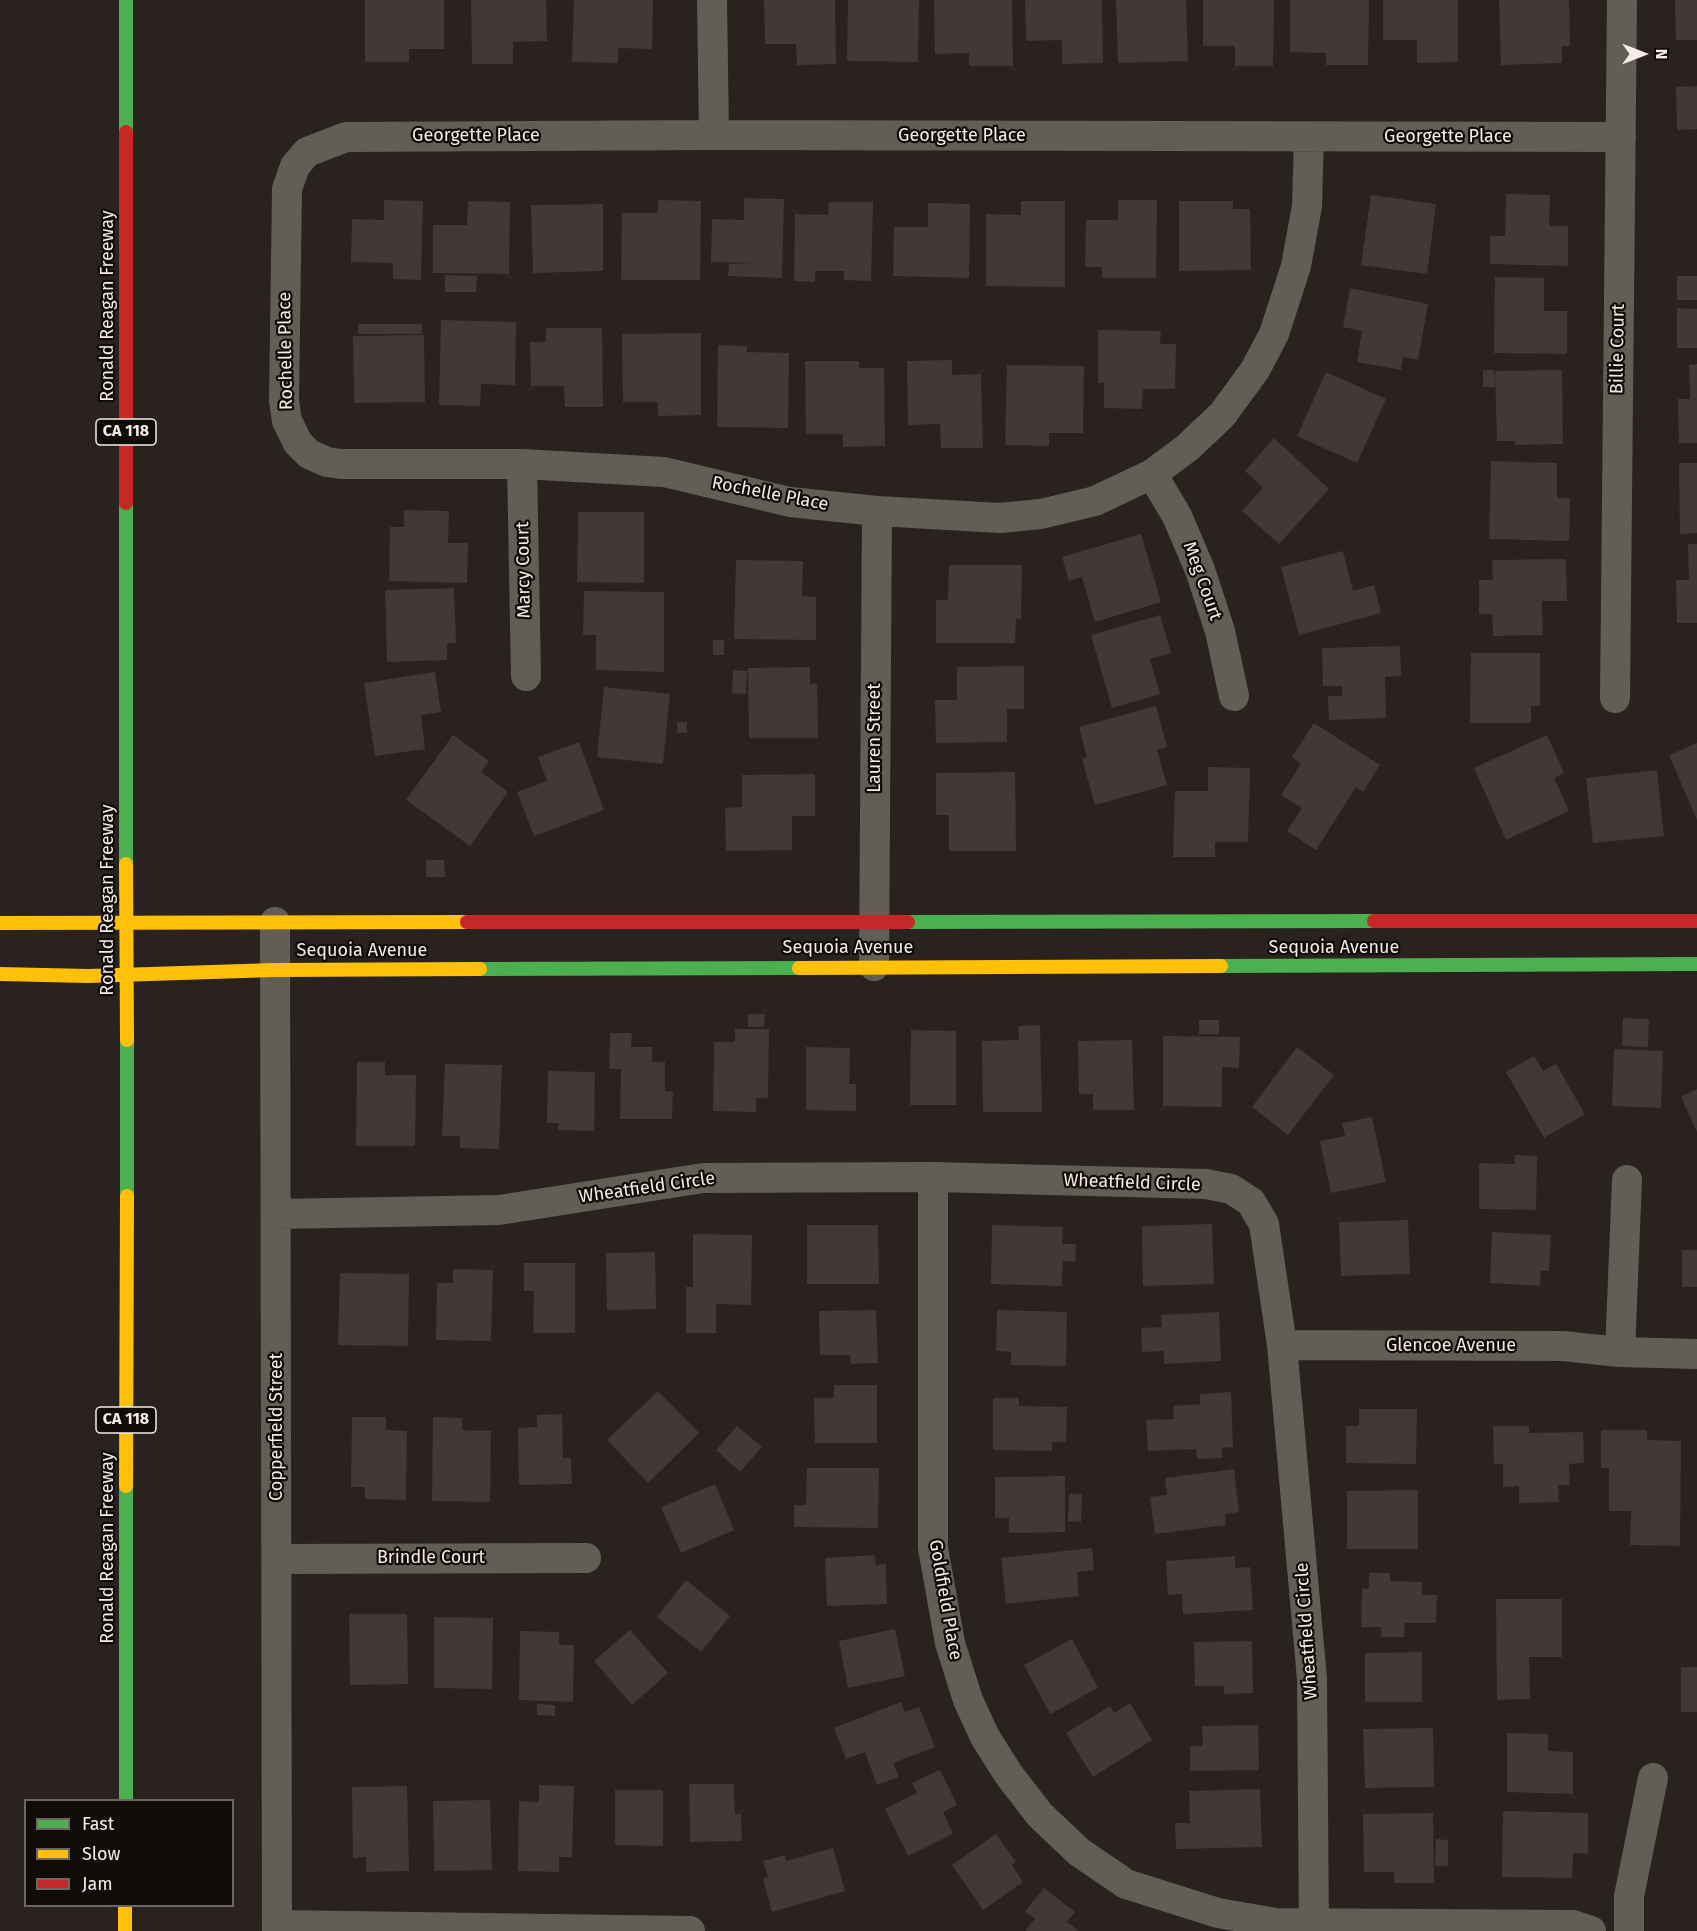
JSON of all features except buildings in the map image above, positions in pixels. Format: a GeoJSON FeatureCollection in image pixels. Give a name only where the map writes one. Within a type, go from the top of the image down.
{"type":"FeatureCollection","features":[{"type":"Feature","properties":{"kind":"main road","name":"Ronald Reagan Freeway"},"geometry":{"type":"LineString","coordinates":[[126,0],[126,1799]]}},
{"type":"Feature","properties":{"kind":"main road","name":"Sequoia Avenue"},"geometry":{"type":"LineString","coordinates":[[0,923],[1697,921]]}},
{"type":"Feature","properties":{"kind":"main road","name":"Sequoia Avenue"},"geometry":{"type":"LineString","coordinates":[[0,974],[88,976],[274,970],[874,966],[1697,964]]}},
{"type":"Feature","properties":{"kind":"main road"},"geometry":{"type":"LineString","coordinates":[[125,1907],[125,1931]]}},
{"type":"Feature","properties":{"kind":"street"},"geometry":{"type":"LineString","coordinates":[[712,0],[714,135]]}},
{"type":"Feature","properties":{"kind":"street","name":"Billie Court"},"geometry":{"type":"LineString","coordinates":[[1615,698],[1622,0]]}},
{"type":"Feature","properties":{"kind":"street","name":"Georgette Place"},"geometry":{"type":"LineString","coordinates":[[307,152],[346,137],[714,135],[1620,137]]}},
{"type":"Feature","properties":{"kind":"street","name":"Rochelle Place"},"geometry":{"type":"LineString","coordinates":[[307,152],[295,166],[287,189],[284,401],[288,421],[298,443],[309,454],[327,462],[341,464],[522,464],[664,472],[790,502],[877,511],[1000,518],[1041,514],[1095,501],[1152,474],[1187,448],[1222,415],[1255,370],[1274,334],[1298,256],[1307,206],[1309,137]]}},
{"type":"Feature","properties":{"kind":"street","name":"Marcy Court"},"geometry":{"type":"LineString","coordinates":[[522,464],[526,676]]}},
{"type":"Feature","properties":{"kind":"street","name":"Meg Court"},"geometry":{"type":"LineString","coordinates":[[1152,474],[1177,516],[1200,570],[1220,631],[1234,696]]}},
{"type":"Feature","properties":{"kind":"street","name":"Lauren Street"},"geometry":{"type":"LineString","coordinates":[[874,966],[877,511]]}},
{"type":"Feature","properties":{"kind":"street","name":"Copperfield Street"},"geometry":{"type":"LineString","coordinates":[[274,922],[277,1214],[277,1928]]}},
{"type":"Feature","properties":{"kind":"street","name":"Wheatfield Circle"},"geometry":{"type":"LineString","coordinates":[[277,1214],[499,1210],[703,1178],[933,1177],[1206,1184],[1231,1189],[1251,1202],[1264,1224],[1282,1345],[1312,1679],[1314,1927]]}},
{"type":"Feature","properties":{"kind":"street","name":"Goldfield Place"},"geometry":{"type":"LineString","coordinates":[[933,1177],[933,1548],[950,1643],[968,1700],[985,1737],[1008,1776],[1040,1815],[1079,1852],[1126,1884],[1218,1912],[1276,1923],[1314,1927],[1573,1925],[1591,1931]]}},
{"type":"Feature","properties":{"kind":"street"},"geometry":{"type":"LineString","coordinates":[[1620,1352],[1627,1180]]}},
{"type":"Feature","properties":{"kind":"street","name":"Glencoe Avenue"},"geometry":{"type":"LineString","coordinates":[[1282,1345],[1563,1346],[1620,1352],[1697,1354]]}},
{"type":"Feature","properties":{"kind":"street","name":"Brindle Court"},"geometry":{"type":"LineString","coordinates":[[277,1559],[586,1557]]}},
{"type":"Feature","properties":{"kind":"street"},"geometry":{"type":"LineString","coordinates":[[1629,1931],[1629,1896],[1653,1778]]}},
{"type":"Feature","properties":{"kind":"street"},"geometry":{"type":"LineString","coordinates":[[277,1928],[690,1931]]}},
{"type":"Feature","properties":{"kind":"traffic: fast"},"geometry":{"type":"LineString","coordinates":[[126,0],[126,132]]}},
{"type":"Feature","properties":{"kind":"traffic: fast"},"geometry":{"type":"LineString","coordinates":[[126,503],[126,864]]}},
{"type":"Feature","properties":{"kind":"traffic: fast"},"geometry":{"type":"LineString","coordinates":[[908,922],[1374,921]]}},
{"type":"Feature","properties":{"kind":"traffic: fast"},"geometry":{"type":"LineString","coordinates":[[1221,966],[1697,964]]}},
{"type":"Feature","properties":{"kind":"traffic: fast"},"geometry":{"type":"LineString","coordinates":[[480,969],[799,968]]}},
{"type":"Feature","properties":{"kind":"traffic: fast"},"geometry":{"type":"LineString","coordinates":[[127,1040],[127,1196]]}},
{"type":"Feature","properties":{"kind":"traffic: fast"},"geometry":{"type":"LineString","coordinates":[[126,1486],[126,1799]]}},
{"type":"Feature","properties":{"kind":"traffic: slow"},"geometry":{"type":"LineString","coordinates":[[126,864],[127,1040]]}},
{"type":"Feature","properties":{"kind":"traffic: slow"},"geometry":{"type":"LineString","coordinates":[[0,923],[467,922]]}},
{"type":"Feature","properties":{"kind":"traffic: slow"},"geometry":{"type":"LineString","coordinates":[[799,968],[1221,966]]}},
{"type":"Feature","properties":{"kind":"traffic: slow"},"geometry":{"type":"LineString","coordinates":[[0,974],[88,976],[274,970],[480,969]]}},
{"type":"Feature","properties":{"kind":"traffic: slow"},"geometry":{"type":"LineString","coordinates":[[126,1486],[127,1196]]}},
{"type":"Feature","properties":{"kind":"traffic: slow"},"geometry":{"type":"LineString","coordinates":[[125,1907],[125,1931]]}},
{"type":"Feature","properties":{"kind":"traffic: jam"},"geometry":{"type":"LineString","coordinates":[[126,132],[126,503]]}},
{"type":"Feature","properties":{"kind":"traffic: jam"},"geometry":{"type":"LineString","coordinates":[[1374,921],[1697,921]]}},
{"type":"Feature","properties":{"kind":"traffic: jam"},"geometry":{"type":"LineString","coordinates":[[467,922],[908,922]]}}]}
